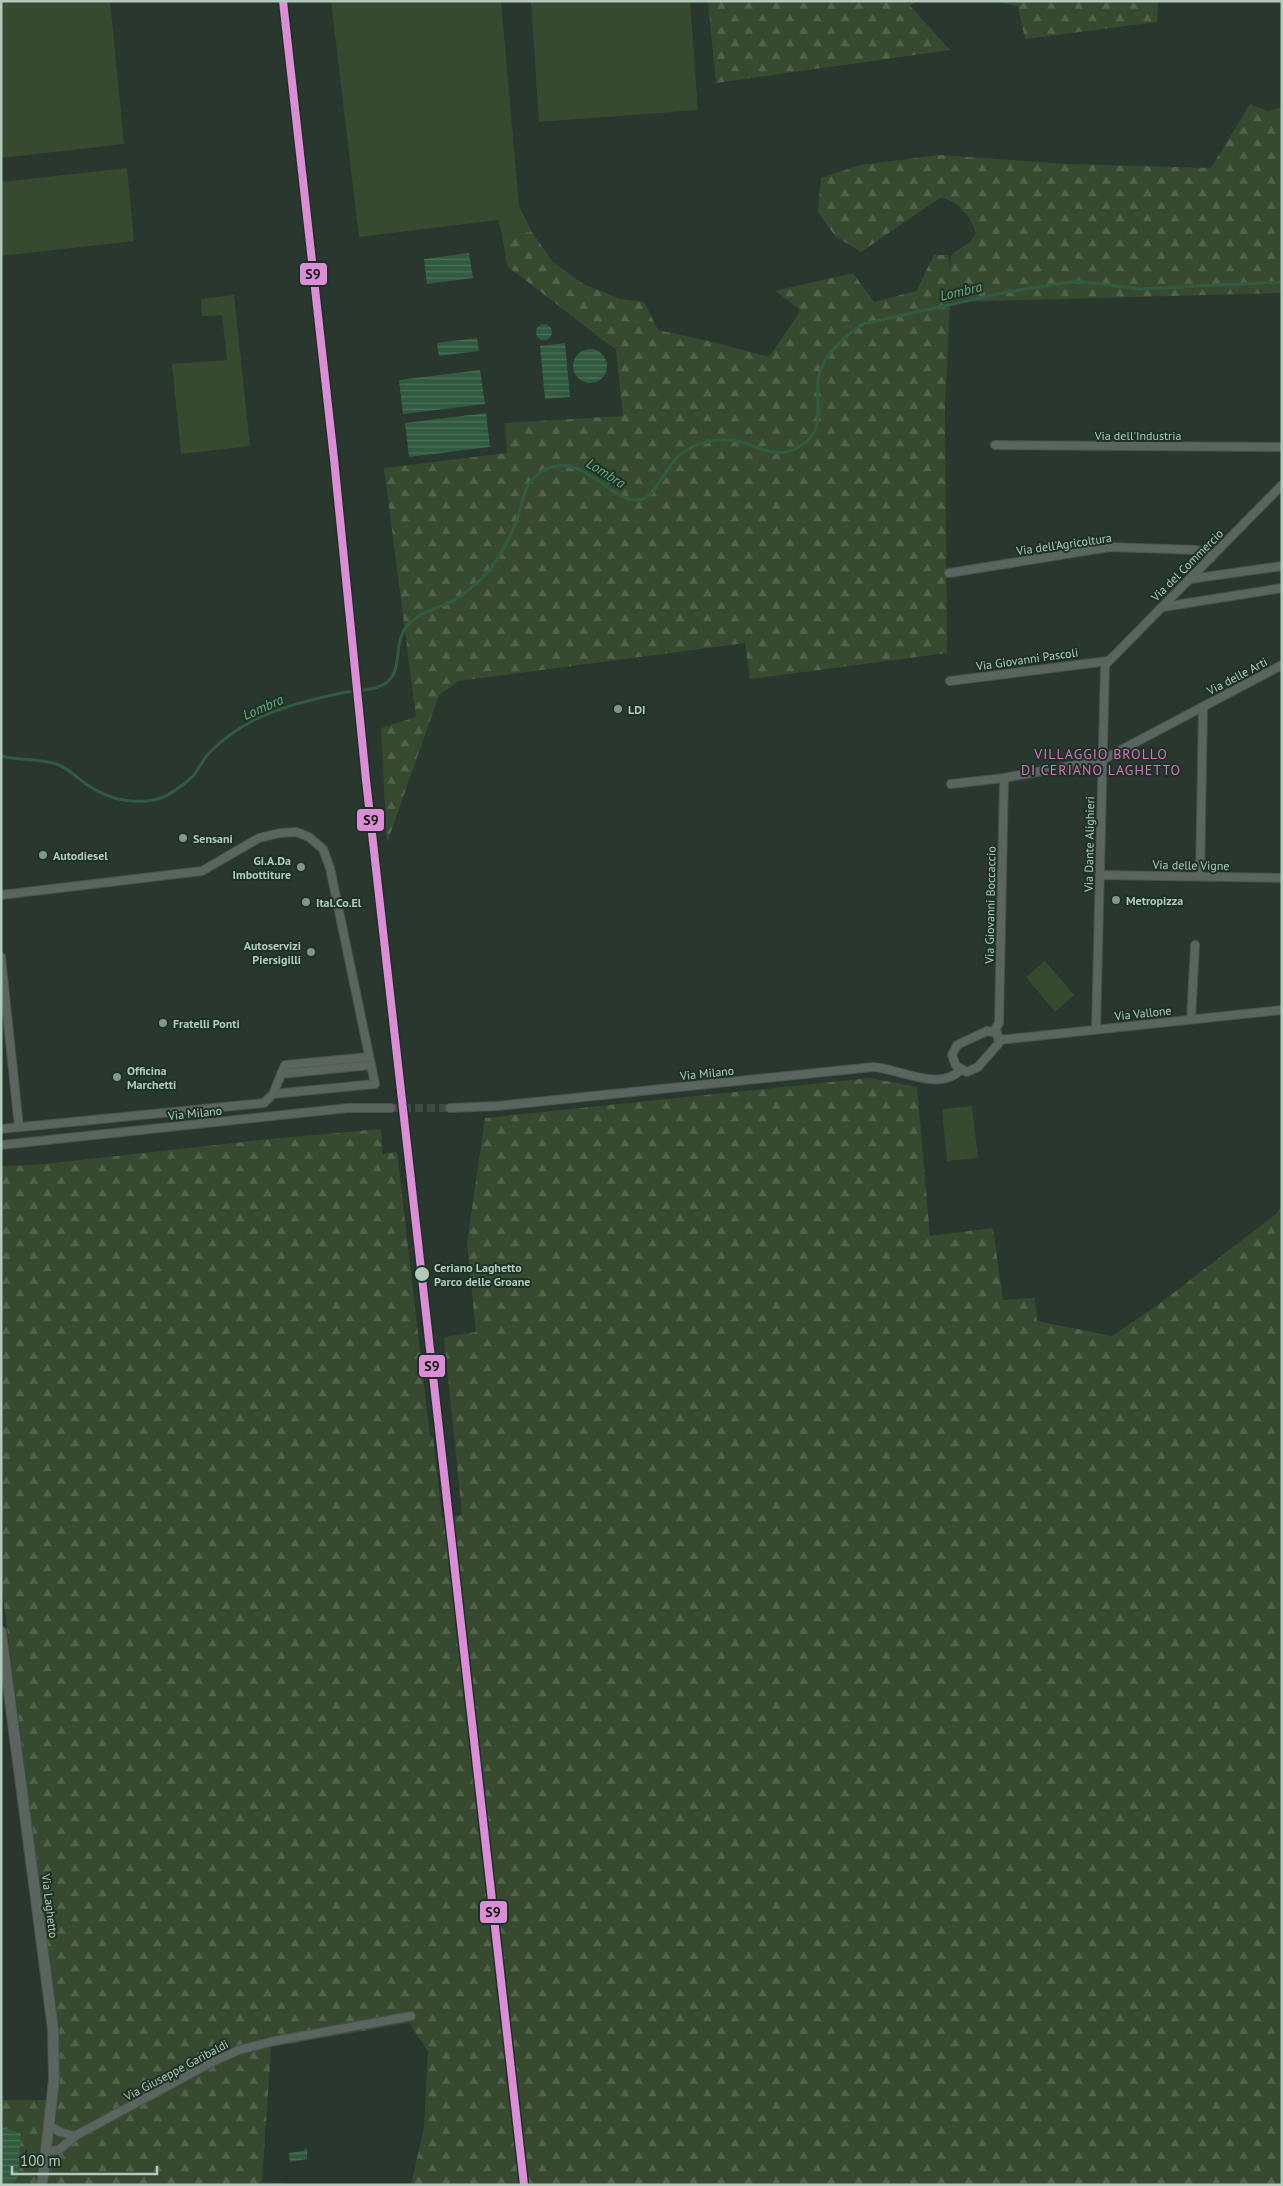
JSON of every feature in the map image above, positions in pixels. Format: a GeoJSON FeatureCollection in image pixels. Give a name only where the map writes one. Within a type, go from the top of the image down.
{"type":"FeatureCollection","features":[{"type":"Feature","properties":{"kind":"street","name":"Via dell'Industria"},"geometry":{"type":"LineString","coordinates":[[995,445],[1282,447]]}},
{"type":"Feature","properties":{"kind":"street","name":"Via del Commercio"},"geometry":{"type":"LineString","coordinates":[[1108,661],[1282,485]]}},
{"type":"Feature","properties":{"kind":"street","name":"Via dell'Agricoltura"},"geometry":{"type":"LineString","coordinates":[[949,573],[1110,547],[1197,550],[1211,558]]}},
{"type":"Feature","properties":{"kind":"street"},"geometry":{"type":"LineString","coordinates":[[1189,579],[1282,566]]}},
{"type":"Feature","properties":{"kind":"street"},"geometry":{"type":"LineString","coordinates":[[1162,607],[1282,588]]}},
{"type":"Feature","properties":{"kind":"street","name":"Via Giovanni Pascoli"},"geometry":{"type":"LineString","coordinates":[[950,681],[1108,661]]}},
{"type":"Feature","properties":{"kind":"street","name":"Via Dante Alighieri"},"geometry":{"type":"LineString","coordinates":[[1096,1030],[1104,671],[1108,661]]}},
{"type":"Feature","properties":{"kind":"street","name":"Via delle Arti"},"geometry":{"type":"LineString","coordinates":[[951,784],[1004,778],[1102,760],[1282,665]]}},
{"type":"Feature","properties":{"kind":"street"},"geometry":{"type":"LineString","coordinates":[[1200,876],[1203,707]]}},
{"type":"Feature","properties":{"kind":"street","name":"Via Giovanni Boccaccio"},"geometry":{"type":"LineString","coordinates":[[994,1031],[999,1023],[1004,778]]}},
{"type":"Feature","properties":{"kind":"street"},"geometry":{"type":"LineString","coordinates":[[1,895],[202,872],[259,838],[280,833],[296,832],[309,837],[323,850],[330,868],[376,1084],[273,1094]]}},
{"type":"Feature","properties":{"kind":"street","name":"Via delle Vigne"},"geometry":{"type":"LineString","coordinates":[[1100,875],[1282,878]]}},
{"type":"Feature","properties":{"kind":"street"},"geometry":{"type":"LineString","coordinates":[[1191,1019],[1195,945]]}},
{"type":"Feature","properties":{"kind":"street"},"geometry":{"type":"LineString","coordinates":[[1,957],[19,1128]]}},
{"type":"Feature","properties":{"kind":"street","name":"Via Vallone"},"geometry":{"type":"LineString","coordinates":[[1096,1030],[1282,1010]]}},
{"type":"Feature","properties":{"kind":"street"},"geometry":{"type":"LineString","coordinates":[[961,1070],[953,1061],[952,1055],[957,1045],[987,1031],[994,1031],[999,1040],[1096,1030]]}},
{"type":"Feature","properties":{"kind":"street","name":"Via Milano"},"geometry":{"type":"LineString","coordinates":[[450,1108],[497,1106],[873,1067],[889,1068],[936,1081],[946,1080],[961,1070],[967,1072],[978,1067],[999,1040]]}},
{"type":"Feature","properties":{"kind":"street"},"geometry":{"type":"LineString","coordinates":[[1,1129],[264,1103],[273,1094],[286,1065],[369,1057]]}},
{"type":"Feature","properties":{"kind":"street"},"geometry":{"type":"LineString","coordinates":[[281,1074],[371,1066]]}},
{"type":"Feature","properties":{"kind":"street","name":"Via Milano"},"geometry":{"type":"LineString","coordinates":[[1,1145],[348,1108],[392,1108]]}},
{"type":"Feature","properties":{"kind":"street","name":"Via Laghetto"},"geometry":{"type":"LineString","coordinates":[[1,1632],[55,2054],[50,2126],[42,2185]]}},
{"type":"Feature","properties":{"kind":"street","name":"Via Giuseppe Garibaldi"},"geometry":{"type":"LineString","coordinates":[[46,2151],[59,2150],[75,2136],[214,2061],[239,2050],[274,2041],[411,2016]]}},
{"type":"Feature","properties":{"kind":"street"},"geometry":{"type":"LineString","coordinates":[[50,2126],[60,2132],[75,2136]]}},
{"type":"Feature","properties":{"kind":"green space"},"geometry":{"type":"Polygon","coordinates":[[[1,1],[110,1],[124,144],[1,158],[1,1]]]}},
{"type":"Feature","properties":{"kind":"green space"},"geometry":{"type":"Polygon","coordinates":[[[331,1],[501,1],[519,206],[532,232],[502,234],[498,220],[359,237],[331,1]]]}},
{"type":"Feature","properties":{"kind":"green space"},"geometry":{"type":"Polygon","coordinates":[[[531,1],[690,1],[698,110],[539,122],[531,1]]]}},
{"type":"Feature","properties":{"kind":"green space"},"geometry":{"type":"Polygon","coordinates":[[[708,1],[915,1],[910,6],[950,50],[716,83],[708,1]]]}},
{"type":"Feature","properties":{"kind":"green space"},"geometry":{"type":"Polygon","coordinates":[[[992,1],[1158,1],[1157,22],[1025,39],[1018,6],[992,1]]]}},
{"type":"Feature","properties":{"kind":"green space"},"geometry":{"type":"Polygon","coordinates":[[[1250,104],[1268,111],[1282,107],[1282,293],[950,302],[945,407],[947,653],[750,679],[745,643],[459,681],[439,695],[387,843],[381,728],[416,717],[384,468],[507,453],[505,423],[623,416],[616,350],[507,266],[502,234],[532,232],[553,262],[583,284],[620,299],[644,302],[658,330],[769,357],[801,310],[775,291],[853,273],[874,302],[916,291],[934,255],[949,255],[950,275],[951,255],[970,242],[976,234],[968,216],[958,205],[952,201],[940,198],[861,252],[835,236],[818,212],[821,178],[860,165],[940,155],[1068,164],[1211,168],[1250,104]]]}},
{"type":"Feature","properties":{"kind":"green space"},"geometry":{"type":"Polygon","coordinates":[[[127,168],[134,241],[1,256],[1,182],[127,168]]]}},
{"type":"Feature","properties":{"kind":"green space"},"geometry":{"type":"Polygon","coordinates":[[[234,295],[250,446],[181,454],[172,364],[227,360],[222,315],[202,316],[201,299],[234,295]]]}},
{"type":"Feature","properties":{"kind":"green space"},"geometry":{"type":"Polygon","coordinates":[[[1045,961],[1074,995],[1055,1012],[1026,977],[1045,961]]]}},
{"type":"Feature","properties":{"kind":"green space"},"geometry":{"type":"Polygon","coordinates":[[[870,1078],[917,1087],[930,1236],[993,1228],[1003,1300],[1035,1298],[1037,1321],[1112,1336],[1163,1301],[1276,1214],[1282,1205],[1282,2185],[411,2185],[424,2128],[428,2051],[409,2023],[271,2047],[262,2182],[300,2185],[48,2185],[58,2098],[59,2038],[1,1581],[1,1166],[35,1165],[270,1139],[381,1129],[383,1154],[397,1152],[430,1436],[433,1436],[442,1518],[462,1515],[444,1337],[476,1332],[467,1243],[485,1118],[870,1078]]]}},
{"type":"Feature","properties":{"kind":"green space"},"geometry":{"type":"Polygon","coordinates":[[[972,1106],[978,1158],[947,1161],[942,1109],[972,1106]]]}},
{"type":"Feature","properties":{"kind":"green space"},"geometry":{"type":"Polygon","coordinates":[[[1,2100],[49,2100],[38,2185],[12,2185],[18,2177],[21,2134],[1,2127],[1,2100]]]}},
{"type":"Feature","properties":{"kind":"shaded area"},"geometry":{"type":"Polygon","coordinates":[[[469,253],[473,278],[427,284],[424,259],[469,253]]]}},
{"type":"Feature","properties":{"kind":"shaded area"},"geometry":{"type":"Polygon","coordinates":[[[541,324],[547,324],[552,329],[550,338],[541,340],[536,335],[536,329],[541,324]]]}},
{"type":"Feature","properties":{"kind":"shaded area"},"geometry":{"type":"Polygon","coordinates":[[[477,338],[479,351],[439,356],[437,343],[477,338]]]}},
{"type":"Feature","properties":{"kind":"shaded area"},"geometry":{"type":"Polygon","coordinates":[[[565,343],[570,397],[545,399],[540,346],[565,343]]]}},
{"type":"Feature","properties":{"kind":"shaded area"},"geometry":{"type":"Polygon","coordinates":[[[590,349],[597,350],[602,354],[606,359],[606,373],[602,378],[597,382],[590,383],[583,382],[578,378],[574,373],[573,366],[574,359],[578,354],[583,350],[590,349]]]}},
{"type":"Feature","properties":{"kind":"shaded area"},"geometry":{"type":"Polygon","coordinates":[[[480,370],[485,404],[403,414],[399,380],[480,370]]]}},
{"type":"Feature","properties":{"kind":"shaded area"},"geometry":{"type":"Polygon","coordinates":[[[486,413],[490,447],[409,457],[405,423],[486,413]]]}},
{"type":"Feature","properties":{"kind":"shaded area"},"geometry":{"type":"Polygon","coordinates":[[[1,2127],[21,2133],[18,2177],[12,2185],[1,2185],[1,2127]]]}},
{"type":"Feature","properties":{"kind":"shaded area"},"geometry":{"type":"Polygon","coordinates":[[[306,2148],[308,2151],[307,2159],[290,2162],[289,2153],[303,2151],[306,2148]]]}},
{"type":"Feature","properties":{"kind":"waterway","name":"Lombra"},"geometry":{"type":"LineString","coordinates":[[1,756],[45,761],[59,765],[94,789],[119,799],[145,801],[164,797],[193,776],[208,755],[220,743],[254,720],[297,704],[342,693],[371,689],[386,683],[395,671],[400,641],[407,626],[417,617],[462,595],[489,570],[513,530],[524,494],[530,482],[541,472],[558,466],[574,467],[588,474],[615,493],[628,499],[641,500],[653,492],[677,458],[700,444],[718,440],[737,441],[773,453],[794,450],[802,445],[810,438],[818,422],[819,375],[825,360],[836,346],[863,324],[1007,292],[1069,282],[1086,282],[1139,289],[1282,282]]}},
{"type":"Feature","properties":{"kind":"tunnel"},"geometry":{"type":"LineString","coordinates":[[391,1108],[450,1108]]}},
{"type":"Feature","properties":{"kind":"transit line","name":"S9"},"geometry":{"type":"LineString","coordinates":[[283,1],[334,459],[366,780],[524,2185]]}},
{"type":"Feature","properties":{"kind":"place","name":"LDI"},"geometry":{"type":"Point","coordinates":[618,709]}},
{"type":"Feature","properties":{"kind":"place","name":"Sensani"},"geometry":{"type":"Point","coordinates":[183,838]}},
{"type":"Feature","properties":{"kind":"place","name":"Autodiesel"},"geometry":{"type":"Point","coordinates":[43,855]}},
{"type":"Feature","properties":{"kind":"place","name":"Gi.A.Da Imbottiture"},"geometry":{"type":"Point","coordinates":[301,867]}},
{"type":"Feature","properties":{"kind":"place","name":"Metropizza"},"geometry":{"type":"Point","coordinates":[1116,900]}},
{"type":"Feature","properties":{"kind":"place","name":"Ital.Co.El"},"geometry":{"type":"Point","coordinates":[306,902]}},
{"type":"Feature","properties":{"kind":"place","name":"Autoservizi Piersigilli"},"geometry":{"type":"Point","coordinates":[311,952]}},
{"type":"Feature","properties":{"kind":"place","name":"Fratelli Ponti"},"geometry":{"type":"Point","coordinates":[163,1023]}},
{"type":"Feature","properties":{"kind":"place","name":"Officina Marchetti"},"geometry":{"type":"Point","coordinates":[117,1077]}},
{"type":"Feature","properties":{"kind":"place","name":"Ceriano Laghetto Parco delle Groane"},"geometry":{"type":"Point","coordinates":[422,1274]}},
{"type":"Feature","properties":{"kind":"district","name":"VILLAGGIO BROLLO DI CERIANO LAGHETTO"},"geometry":{"type":"Point","coordinates":[1101,762]}}]}
